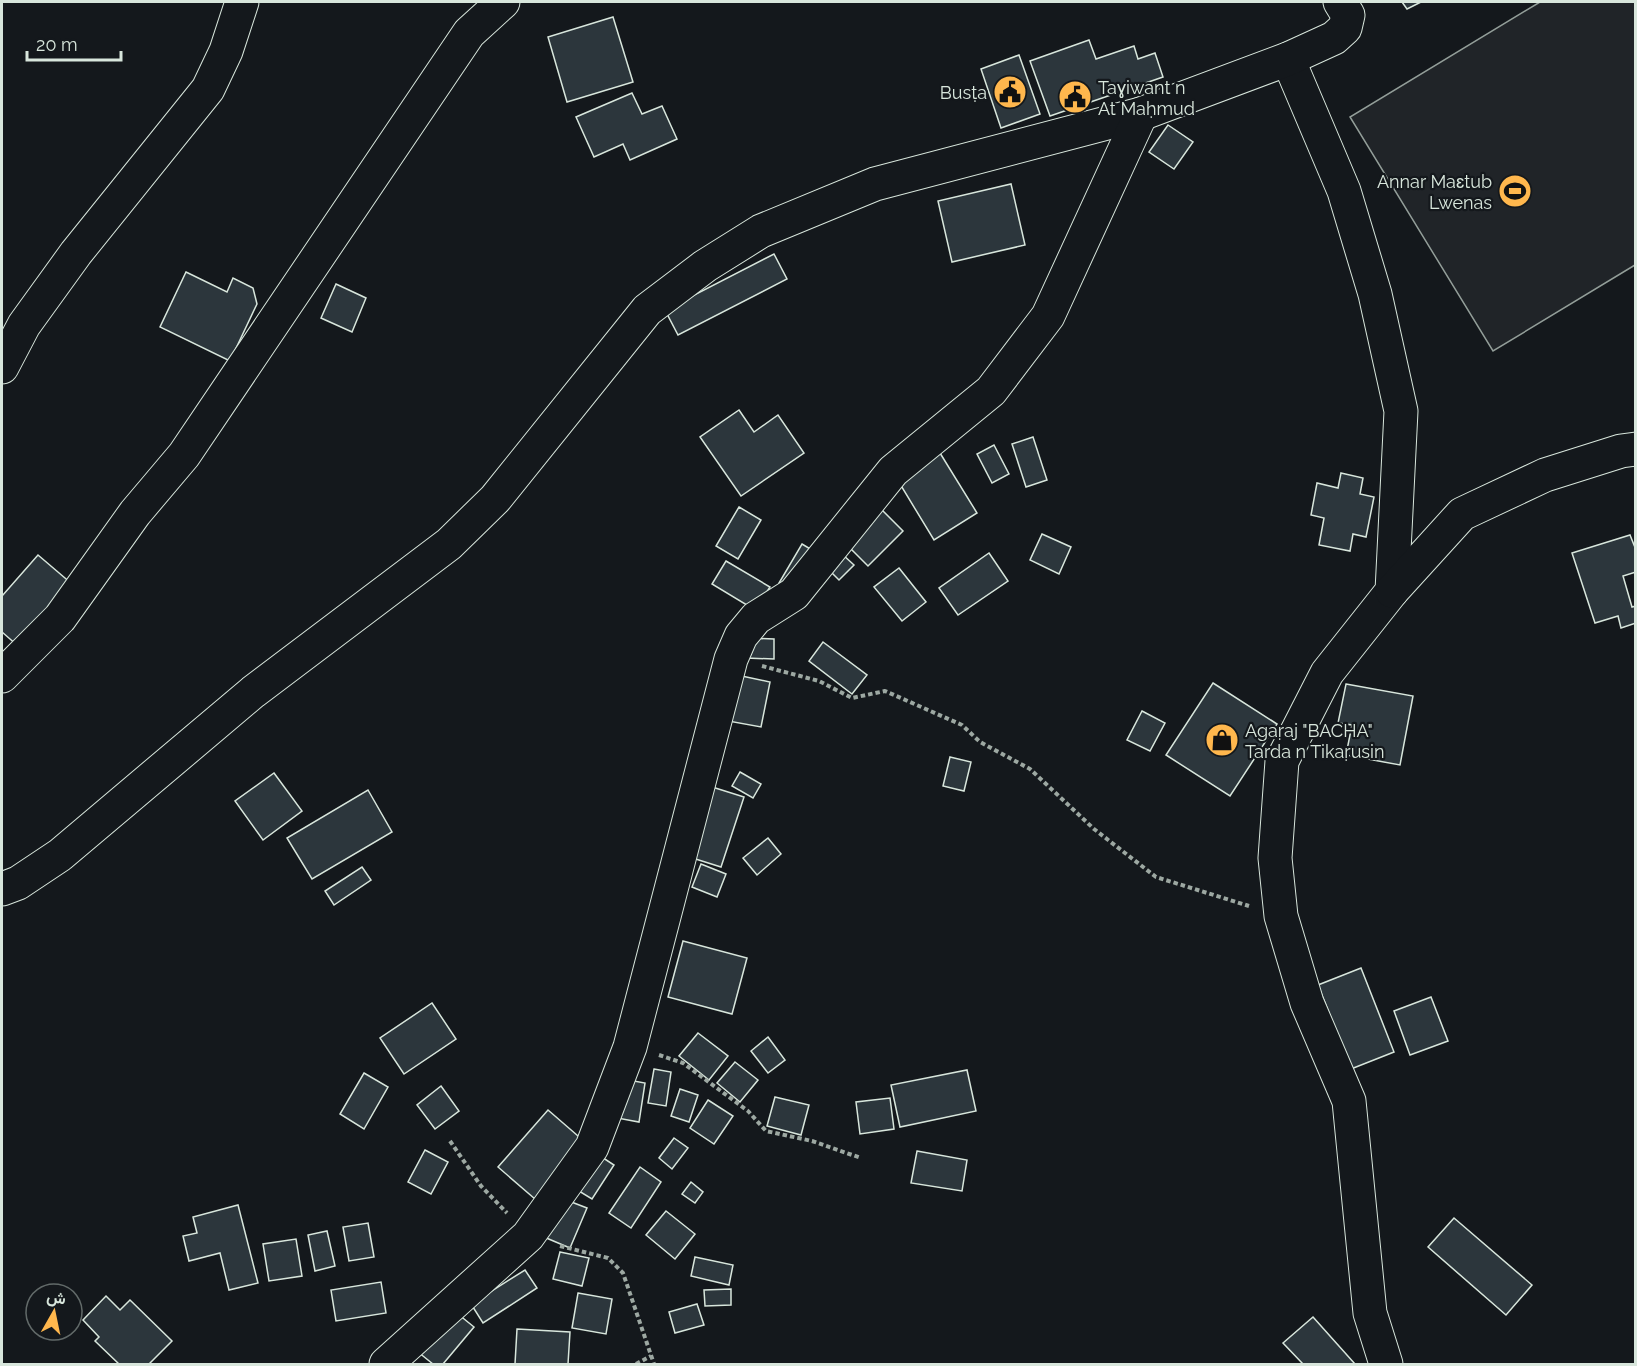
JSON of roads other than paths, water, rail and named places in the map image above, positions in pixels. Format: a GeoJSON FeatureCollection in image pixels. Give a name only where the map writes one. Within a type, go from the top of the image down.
{"type":"FeatureCollection","features":[{"type":"Feature","properties":{"kind":"street"},"geometry":{"type":"LineString","coordinates":[[2,367],[24,325],[76,253],[208,89],[226,51],[242,2]]}},
{"type":"Feature","properties":{"kind":"street"},"geometry":{"type":"LineString","coordinates":[[2,676],[60,618],[135,513],[184,454],[469,33],[503,2]]}},
{"type":"Feature","properties":{"kind":"street"},"geometry":{"type":"LineString","coordinates":[[2,889],[18,883],[60,855],[253,692],[449,544],[495,499],[647,310],[705,266],[761,231],[875,184],[1142,114],[1288,58],[1334,38],[1345,28],[1348,15],[1340,2]]}},
{"type":"Feature","properties":{"kind":"street"},"geometry":{"type":"LineString","coordinates":[[1288,58],[1344,191],[1375,294],[1401,411],[1392,591]]}},
{"type":"Feature","properties":{"kind":"street"},"geometry":{"type":"LineString","coordinates":[[386,1365],[528,1236],[592,1147],[630,1047],[730,659],[741,636],[756,618],[794,594],[893,471],[992,392],[1048,316],[1142,114]]}},
{"type":"Feature","properties":{"kind":"street"},"geometry":{"type":"LineString","coordinates":[[1386,1365],[1370,1312],[1349,1101],[1306,1003],[1281,916],[1275,858],[1282,761],[1328,673],[1392,591],[1462,514],[1545,475],[1621,451],[1635,450]]}},
{"type":"Feature","properties":{"kind":"place","name":"Busṭa"},"geometry":{"type":"Point","coordinates":[1010,92]}},
{"type":"Feature","properties":{"kind":"place","name":"Taɣiwant n At Maḥmud"},"geometry":{"type":"Point","coordinates":[1075,97]}},
{"type":"Feature","properties":{"kind":"place","name":"Annar Maɛtub Lwenas"},"geometry":{"type":"Point","coordinates":[1515,191]}},
{"type":"Feature","properties":{"kind":"place","name":"Agaṛaj \"BACHA\" Tarda n Tikaṛusin"},"geometry":{"type":"Point","coordinates":[1222,740]}}]}
